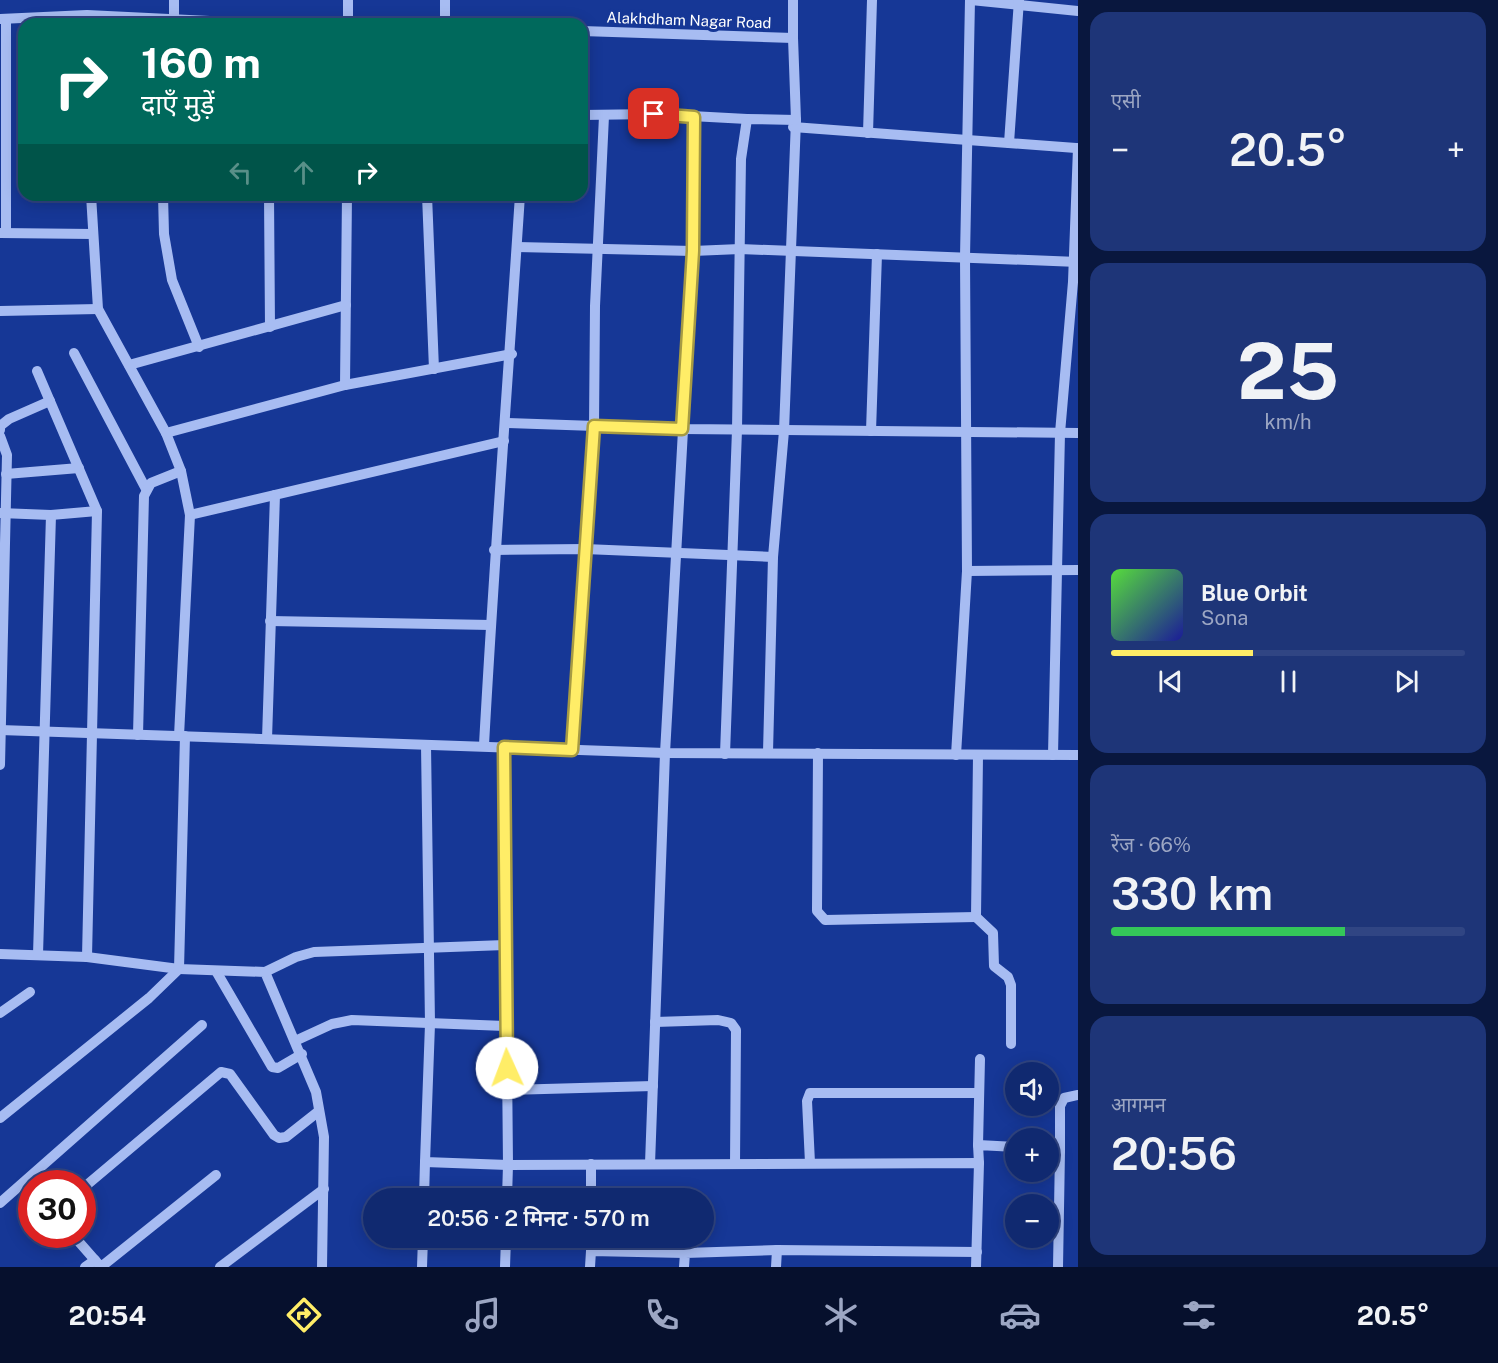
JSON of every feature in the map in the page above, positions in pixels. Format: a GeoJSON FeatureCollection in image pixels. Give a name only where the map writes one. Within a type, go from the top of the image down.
{"type":"FeatureCollection","features":[{"type":"Feature","properties":{"kind":"street"},"geometry":{"type":"LineString","coordinates":[[174,0],[174,18]]}},
{"type":"Feature","properties":{"kind":"street"},"geometry":{"type":"LineString","coordinates":[[348,0],[348,18]]}},
{"type":"Feature","properties":{"kind":"street"},"geometry":{"type":"LineString","coordinates":[[445,0],[446,18]]}},
{"type":"Feature","properties":{"kind":"street","name":"Alakhdham Nagar Road"},"geometry":{"type":"LineString","coordinates":[[588,31],[793,38],[793,0]]}},
{"type":"Feature","properties":{"kind":"street"},"geometry":{"type":"LineString","coordinates":[[868,133],[872,0]]}},
{"type":"Feature","properties":{"kind":"street"},"geometry":{"type":"LineString","coordinates":[[956,755],[967,571],[965,257],[971,0],[1019,3],[1078,11]]}},
{"type":"Feature","properties":{"kind":"street"},"geometry":{"type":"LineString","coordinates":[[1009,143],[1019,3]]}},
{"type":"Feature","properties":{"kind":"street"},"geometry":{"type":"LineString","coordinates":[[3,19],[3,233],[93,234]]}},
{"type":"Feature","properties":{"kind":"street"},"geometry":{"type":"LineString","coordinates":[[768,752],[773,557],[784,431],[791,250],[794,124],[793,38]]}},
{"type":"Feature","properties":{"kind":"street"},"geometry":{"type":"LineString","coordinates":[[588,115],[654,114],[747,119],[868,133],[1077,148],[1076,262],[1060,433],[1053,755]]}},
{"type":"Feature","properties":{"kind":"street"},"geometry":{"type":"LineString","coordinates":[[572,750],[594,426],[596,306],[604,116]]}},
{"type":"Feature","properties":{"kind":"street"},"geometry":{"type":"LineString","coordinates":[[650,1164],[665,753],[693,251],[694,117]]}},
{"type":"Feature","properties":{"kind":"street"},"geometry":{"type":"LineString","coordinates":[[725,754],[734,556],[741,159],[747,119]]}},
{"type":"Feature","properties":{"kind":"street"},"geometry":{"type":"LineString","coordinates":[[0,1118],[149,998],[179,969],[182,736],[190,515],[181,471],[166,433],[98,309],[91,201]]}},
{"type":"Feature","properties":{"kind":"street"},"geometry":{"type":"LineString","coordinates":[[164,201],[164,234],[172,280],[199,346]]}},
{"type":"Feature","properties":{"kind":"street"},"geometry":{"type":"LineString","coordinates":[[269,201],[270,327]]}},
{"type":"Feature","properties":{"kind":"street"},"geometry":{"type":"LineString","coordinates":[[345,385],[347,201]]}},
{"type":"Feature","properties":{"kind":"street"},"geometry":{"type":"LineString","coordinates":[[427,201],[434,369]]}},
{"type":"Feature","properties":{"kind":"street"},"geometry":{"type":"LineString","coordinates":[[484,746],[494,550],[512,354],[520,201]]}},
{"type":"Feature","properties":{"kind":"street"},"geometry":{"type":"LineString","coordinates":[[517,247],[599,247],[693,251],[791,250],[1076,262]]}},
{"type":"Feature","properties":{"kind":"street"},"geometry":{"type":"LineString","coordinates":[[872,431],[877,254]]}},
{"type":"Feature","properties":{"kind":"street"},"geometry":{"type":"LineString","coordinates":[[129,365],[346,305]]}},
{"type":"Feature","properties":{"kind":"street"},"geometry":{"type":"LineString","coordinates":[[0,311],[98,309]]}},
{"type":"Feature","properties":{"kind":"street"},"geometry":{"type":"LineString","coordinates":[[74,353],[146,489],[138,735]]}},
{"type":"Feature","properties":{"kind":"street"},"geometry":{"type":"LineString","coordinates":[[166,433],[345,385],[512,354]]}},
{"type":"Feature","properties":{"kind":"street"},"geometry":{"type":"LineString","coordinates":[[37,371],[97,511],[87,957]]}},
{"type":"Feature","properties":{"kind":"street"},"geometry":{"type":"LineString","coordinates":[[0,430],[0,426],[9,419],[50,401]]}},
{"type":"Feature","properties":{"kind":"street"},"geometry":{"type":"LineString","coordinates":[[506,423],[784,431],[1078,433]]}},
{"type":"Feature","properties":{"kind":"street"},"geometry":{"type":"LineString","coordinates":[[0,436],[7,455],[2,514],[0,765]]}},
{"type":"Feature","properties":{"kind":"street"},"geometry":{"type":"LineString","coordinates":[[190,515],[504,441]]}},
{"type":"Feature","properties":{"kind":"street"},"geometry":{"type":"LineString","coordinates":[[6,474],[79,468]]}},
{"type":"Feature","properties":{"kind":"street"},"geometry":{"type":"LineString","coordinates":[[146,489],[151,483],[181,471]]}},
{"type":"Feature","properties":{"kind":"street"},"geometry":{"type":"LineString","coordinates":[[267,739],[275,495]]}},
{"type":"Feature","properties":{"kind":"street"},"geometry":{"type":"LineString","coordinates":[[2,514],[51,515],[97,511]]}},
{"type":"Feature","properties":{"kind":"street"},"geometry":{"type":"LineString","coordinates":[[38,955],[51,515]]}},
{"type":"Feature","properties":{"kind":"street"},"geometry":{"type":"LineString","coordinates":[[494,550],[585,549],[773,557]]}},
{"type":"Feature","properties":{"kind":"street"},"geometry":{"type":"LineString","coordinates":[[967,571],[1078,570]]}},
{"type":"Feature","properties":{"kind":"street"},"geometry":{"type":"LineString","coordinates":[[270,621],[491,625]]}},
{"type":"Feature","properties":{"kind":"street"},"geometry":{"type":"LineString","coordinates":[[1,730],[665,753],[1078,755]]}},
{"type":"Feature","properties":{"kind":"street"},"geometry":{"type":"LineString","coordinates":[[424,1188],[430,1024],[426,745]]}},
{"type":"Feature","properties":{"kind":"street"},"geometry":{"type":"LineString","coordinates":[[504,747],[507,1188]]}},
{"type":"Feature","properties":{"kind":"street"},"geometry":{"type":"LineString","coordinates":[[818,753],[817,911],[825,920],[976,917],[993,933],[994,966],[1008,977],[1011,985],[1011,1044]]}},
{"type":"Feature","properties":{"kind":"street"},"geometry":{"type":"LineString","coordinates":[[976,917],[978,756]]}},
{"type":"Feature","properties":{"kind":"street"},"geometry":{"type":"LineString","coordinates":[[0,954],[87,957],[179,969],[265,972],[296,957],[314,952],[505,945]]}},
{"type":"Feature","properties":{"kind":"street"},"geometry":{"type":"LineString","coordinates":[[216,971],[272,1066],[278,1068],[302,1054]]}},
{"type":"Feature","properties":{"kind":"street"},"geometry":{"type":"LineString","coordinates":[[265,972],[302,1054],[316,1092],[324,1137],[322,1267]]}},
{"type":"Feature","properties":{"kind":"street"},"geometry":{"type":"LineString","coordinates":[[0,1013],[30,992]]}},
{"type":"Feature","properties":{"kind":"street"},"geometry":{"type":"LineString","coordinates":[[295,1041],[332,1024],[352,1020],[505,1026]]}},
{"type":"Feature","properties":{"kind":"street"},"geometry":{"type":"LineString","coordinates":[[655,1022],[718,1020],[731,1023],[736,1030],[735,1164]]}},
{"type":"Feature","properties":{"kind":"street"},"geometry":{"type":"LineString","coordinates":[[44,1170],[202,1025]]}},
{"type":"Feature","properties":{"kind":"street"},"geometry":{"type":"LineString","coordinates":[[976,1267],[980,1059]]}},
{"type":"Feature","properties":{"kind":"street"},"geometry":{"type":"LineString","coordinates":[[96,1177],[221,1072],[230,1074],[274,1135],[279,1138],[286,1137],[319,1111]]}},
{"type":"Feature","properties":{"kind":"street"},"geometry":{"type":"LineString","coordinates":[[508,1090],[653,1086]]}},
{"type":"Feature","properties":{"kind":"street"},"geometry":{"type":"LineString","coordinates":[[810,1163],[807,1101],[810,1092],[979,1093]]}},
{"type":"Feature","properties":{"kind":"street"},"geometry":{"type":"LineString","coordinates":[[1057,1128],[1060,1106],[1064,1098],[1078,1095]]}},
{"type":"Feature","properties":{"kind":"street"},"geometry":{"type":"LineString","coordinates":[[978,1144],[1005,1147]]}},
{"type":"Feature","properties":{"kind":"street"},"geometry":{"type":"LineString","coordinates":[[425,1162],[508,1165],[979,1162]]}},
{"type":"Feature","properties":{"kind":"street"},"geometry":{"type":"LineString","coordinates":[[591,1164],[591,1188]]}},
{"type":"Feature","properties":{"kind":"street"},"geometry":{"type":"LineString","coordinates":[[84,1248],[101,1267],[216,1175]]}},
{"type":"Feature","properties":{"kind":"street"},"geometry":{"type":"LineString","coordinates":[[1055,1182],[1058,1267]]}},
{"type":"Feature","properties":{"kind":"street"},"geometry":{"type":"LineString","coordinates":[[220,1267],[324,1190]]}},
{"type":"Feature","properties":{"kind":"street"},"geometry":{"type":"LineString","coordinates":[[0,1203],[18,1191]]}},
{"type":"Feature","properties":{"kind":"street"},"geometry":{"type":"LineString","coordinates":[[422,1267],[423,1248]]}},
{"type":"Feature","properties":{"kind":"street"},"geometry":{"type":"LineString","coordinates":[[505,1267],[506,1248]]}},
{"type":"Feature","properties":{"kind":"street"},"geometry":{"type":"LineString","coordinates":[[776,1267],[777,1250]]}},
{"type":"Feature","properties":{"kind":"street"},"geometry":{"type":"LineString","coordinates":[[590,1267],[591,1251],[977,1252]]}},
{"type":"Feature","properties":{"kind":"street"},"geometry":{"type":"LineString","coordinates":[[684,1267],[685,1253]]}},
{"type":"Feature","properties":{"kind":"street"},"geometry":{"type":"LineString","coordinates":[[85,1267],[95,1260]]}},
{"type":"Feature","properties":{"kind":"route"},"geometry":{"type":"LineString","coordinates":[[507,1068],[504,747],[572,750],[594,426],[682,429],[693,251],[694,117],[654,114]]}}]}
